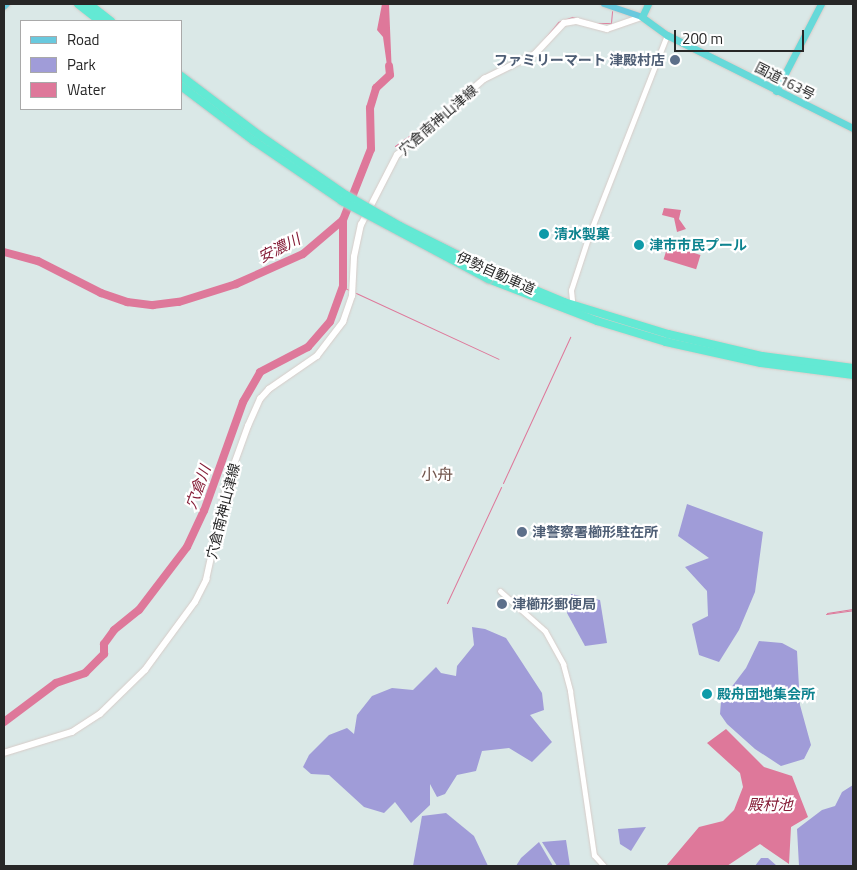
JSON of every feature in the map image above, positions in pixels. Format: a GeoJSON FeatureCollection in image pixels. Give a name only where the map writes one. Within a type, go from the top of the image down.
{"type":"FeatureCollection","features":[{"type":"Feature","properties":{"kind":"highway"},"geometry":{"type":"LineString","coordinates":[[78,4],[99,20]]}},
{"type":"Feature","properties":{"kind":"highway"},"geometry":{"type":"LineString","coordinates":[[91,4],[111,20]]}},
{"type":"Feature","properties":{"kind":"highway"},"geometry":{"type":"LineString","coordinates":[[642,17],[648,4]]}},
{"type":"Feature","properties":{"kind":"highway"},"geometry":{"type":"LineString","coordinates":[[776,91],[821,4]]}},
{"type":"Feature","properties":{"kind":"highway","name":"国道163号"},"geometry":{"type":"LineString","coordinates":[[642,17],[667,35],[853,128]]}},
{"type":"Feature","properties":{"kind":"highway","name":"伊勢自動車道"},"geometry":{"type":"LineString","coordinates":[[182,77],[258,135],[346,194],[490,276]]}},
{"type":"Feature","properties":{"kind":"highway","name":"伊勢自動車道"},"geometry":{"type":"LineString","coordinates":[[182,87],[254,141],[342,201],[490,276],[596,321],[703,347],[853,375]]}},
{"type":"Feature","properties":{"kind":"highway","name":"伊勢自動車道"},"geometry":{"type":"LineString","coordinates":[[703,347],[853,368]]}},
{"type":"Feature","properties":{"kind":"main road"},"geometry":{"type":"LineString","coordinates":[[4,7],[7,4]]}},
{"type":"Feature","properties":{"kind":"main road"},"geometry":{"type":"LineString","coordinates":[[604,4],[642,17]]}},
{"type":"Feature","properties":{"kind":"main road","name":"穴倉南神山津線"},"geometry":{"type":"LineString","coordinates":[[4,753],[72,732],[100,714],[145,670],[195,602],[206,580],[227,484],[260,399],[269,389],[317,356],[343,322],[352,296],[354,257],[361,225],[397,154],[484,80],[535,54],[564,22],[577,21],[607,29],[642,17]]}},
{"type":"Feature","properties":{"kind":"street"},"geometry":{"type":"LineString","coordinates":[[572,300],[571,290],[589,235],[667,35]]}},
{"type":"Feature","properties":{"kind":"street"},"geometry":{"type":"LineString","coordinates":[[500,591],[545,631],[563,664],[570,691],[594,855],[604,866]]}},
{"type":"Feature","properties":{"kind":"green space"},"geometry":{"type":"Polygon","coordinates":[[[687,504],[763,532],[755,592],[739,630],[719,662],[699,655],[692,624],[708,616],[707,591],[685,567],[709,558],[678,536],[687,504]]]}},
{"type":"Feature","properties":{"kind":"green space"},"geometry":{"type":"Polygon","coordinates":[[[571,594],[600,600],[607,643],[585,646],[567,613],[571,594]]]}},
{"type":"Feature","properties":{"kind":"green space"},"geometry":{"type":"Polygon","coordinates":[[[472,627],[485,629],[506,638],[542,693],[544,710],[530,715],[552,742],[532,762],[509,748],[482,751],[476,771],[457,775],[445,794],[437,797],[430,784],[430,805],[411,823],[395,802],[384,813],[364,807],[329,775],[311,774],[303,767],[309,755],[329,735],[347,728],[354,734],[357,715],[372,696],[392,688],[413,690],[436,667],[441,673],[456,676],[457,666],[474,645],[472,627]]]}},
{"type":"Feature","properties":{"kind":"green space"},"geometry":{"type":"Polygon","coordinates":[[[759,641],[782,643],[797,651],[800,705],[811,745],[804,759],[781,766],[755,749],[727,724],[720,714],[721,701],[746,668],[759,641]]]}},
{"type":"Feature","properties":{"kind":"green space"},"geometry":{"type":"Polygon","coordinates":[[[853,785],[853,866],[799,866],[797,829],[822,810],[835,806],[842,792],[853,785]]]}},
{"type":"Feature","properties":{"kind":"green space"},"geometry":{"type":"Polygon","coordinates":[[[446,813],[474,836],[488,866],[413,866],[422,816],[446,813]]]}},
{"type":"Feature","properties":{"kind":"green space"},"geometry":{"type":"Polygon","coordinates":[[[646,827],[631,851],[620,844],[618,829],[646,827]]]}},
{"type":"Feature","properties":{"kind":"green space"},"geometry":{"type":"Polygon","coordinates":[[[566,840],[570,866],[557,866],[542,842],[566,840]]]}},
{"type":"Feature","properties":{"kind":"green space"},"geometry":{"type":"Polygon","coordinates":[[[539,842],[553,866],[516,866],[521,858],[539,842]]]}},
{"type":"Feature","properties":{"kind":"green space"},"geometry":{"type":"Polygon","coordinates":[[[761,858],[768,858],[777,866],[755,866],[761,858]]]}},
{"type":"Feature","properties":{"kind":"water"},"geometry":{"type":"Polygon","coordinates":[[[382,4],[389,4],[392,76],[388,73],[383,37],[377,30],[382,4]]]}},
{"type":"Feature","properties":{"kind":"water"},"geometry":{"type":"Polygon","coordinates":[[[664,208],[681,210],[679,219],[686,229],[677,232],[674,218],[662,215],[664,208]]]}},
{"type":"Feature","properties":{"kind":"water"},"geometry":{"type":"Polygon","coordinates":[[[668,245],[701,255],[696,269],[664,259],[668,245]]]}},
{"type":"Feature","properties":{"kind":"water","name":"殿村池"},"geometry":{"type":"Polygon","coordinates":[[[726,729],[764,767],[792,776],[808,817],[791,827],[789,864],[760,844],[727,866],[666,866],[699,827],[723,821],[734,810],[743,787],[740,773],[707,743],[726,729]]]}},
{"type":"Feature","properties":{"kind":"waterway"},"geometry":{"type":"LineString","coordinates":[[595,23],[611,23],[612,11]]}},
{"type":"Feature","properties":{"kind":"waterway"},"geometry":{"type":"LineString","coordinates":[[538,47],[558,22],[572,17],[588,21]]}},
{"type":"Feature","properties":{"kind":"waterway"},"geometry":{"type":"LineString","coordinates":[[490,73],[516,60]]}},
{"type":"Feature","properties":{"kind":"waterway","name":"安濃川"},"geometry":{"type":"LineString","coordinates":[[4,252],[38,261],[101,293],[127,302],[153,305],[179,302],[236,284],[303,254],[343,220],[371,149],[370,108],[376,88],[390,75],[389,66]]}},
{"type":"Feature","properties":{"kind":"waterway"},"geometry":{"type":"LineString","coordinates":[[395,146],[437,116]]}},
{"type":"Feature","properties":{"kind":"waterway","name":"穴倉川"},"geometry":{"type":"LineString","coordinates":[[4,722],[56,683],[85,673],[104,654],[104,644],[114,630],[139,610],[187,547],[204,511],[243,402],[260,372],[308,347],[330,322],[343,287],[343,220]]}},
{"type":"Feature","properties":{"kind":"waterway","name":"穴倉川"},"geometry":{"type":"LineString","coordinates":[[343,287],[349,290]]}},
{"type":"Feature","properties":{"kind":"waterway"},"geometry":{"type":"LineString","coordinates":[[356,293],[499,359]]}},
{"type":"Feature","properties":{"kind":"waterway"},"geometry":{"type":"LineString","coordinates":[[503,483],[570,337]]}},
{"type":"Feature","properties":{"kind":"waterway"},"geometry":{"type":"LineString","coordinates":[[447,603],[501,487]]}},
{"type":"Feature","properties":{"kind":"waterway"},"geometry":{"type":"LineString","coordinates":[[827,613],[853,609]]}},
{"type":"Feature","properties":{"kind":"waterway"},"geometry":{"type":"LineString","coordinates":[[826,614],[853,610]]}},
{"type":"Feature","properties":{"kind":"place","name":"ファミリーマート 津殿村店"},"geometry":{"type":"Point","coordinates":[675,60]}},
{"type":"Feature","properties":{"kind":"place","name":"清水製菓"},"geometry":{"type":"Point","coordinates":[544,234]}},
{"type":"Feature","properties":{"kind":"place","name":"津市市民プール"},"geometry":{"type":"Point","coordinates":[639,245]}},
{"type":"Feature","properties":{"kind":"place","name":"津警察署櫛形駐在所"},"geometry":{"type":"Point","coordinates":[522,532]}},
{"type":"Feature","properties":{"kind":"place","name":"津櫛形郵便局"},"geometry":{"type":"Point","coordinates":[502,604]}},
{"type":"Feature","properties":{"kind":"place","name":"殿舟団地集会所"},"geometry":{"type":"Point","coordinates":[707,694]}},
{"type":"Feature","properties":{"kind":"district","name":"小舟"},"geometry":{"type":"Point","coordinates":[437,474]}}]}
